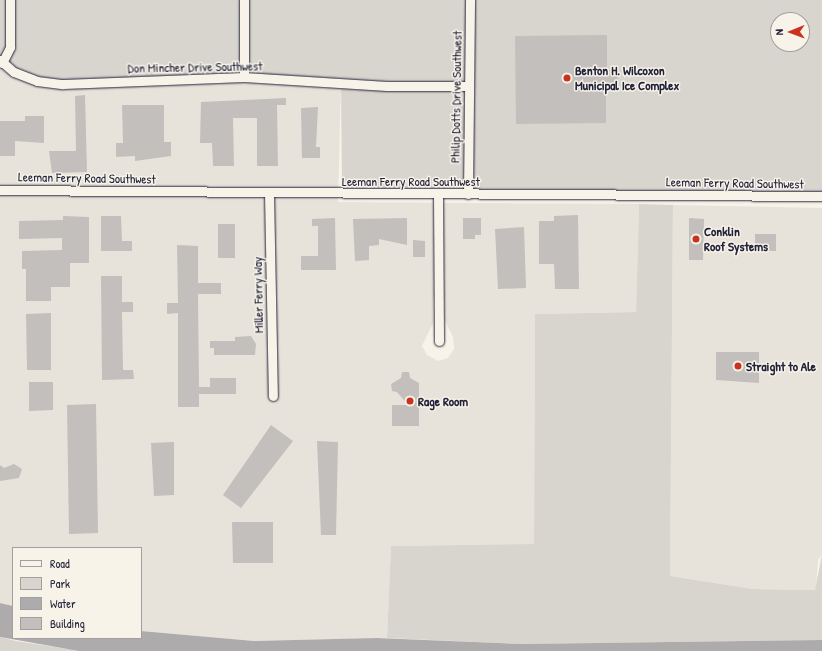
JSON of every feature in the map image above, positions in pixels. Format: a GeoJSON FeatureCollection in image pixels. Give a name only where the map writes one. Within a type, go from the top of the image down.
{"type":"FeatureCollection","features":[{"type":"Feature","properties":{"kind":"street"},"geometry":{"type":"LineString","coordinates":[[1,62],[10,47],[10,0]]}},
{"type":"Feature","properties":{"kind":"street"},"geometry":{"type":"LineString","coordinates":[[244,0],[244,77]]}},
{"type":"Feature","properties":{"kind":"street","name":"Philip Dotts Drive Southwest"},"geometry":{"type":"LineString","coordinates":[[468,194],[470,0]]}},
{"type":"Feature","properties":{"kind":"street","name":"Don Mincher Drive Southwest"},"geometry":{"type":"LineString","coordinates":[[1,62],[14,72],[37,81],[63,84],[244,77],[387,86],[469,86]]}},
{"type":"Feature","properties":{"kind":"street","name":"Leeman Ferry Road Southwest"},"geometry":{"type":"LineString","coordinates":[[0,190],[822,196]]}},
{"type":"Feature","properties":{"kind":"street","name":"Miller Ferry Way"},"geometry":{"type":"LineString","coordinates":[[269,193],[273,396]]}},
{"type":"Feature","properties":{"kind":"street"},"geometry":{"type":"LineString","coordinates":[[438,194],[439,342]]}},
{"type":"Feature","properties":{"kind":"shaded area"},"geometry":{"type":"Polygon","coordinates":[[[0,60],[341,83],[338,202],[639,204],[636,312],[535,314],[534,544],[391,546],[387,638],[254,641],[142,631],[142,547],[12,547],[12,606],[0,603],[0,60]],[[442,296],[433,297],[433,323],[422,346],[427,355],[438,361],[448,358],[454,349],[453,337],[442,315],[442,296]]]}},
{"type":"Feature","properties":{"kind":"shaded area"},"geometry":{"type":"Polygon","coordinates":[[[673,205],[822,208],[822,555],[818,560],[816,590],[753,589],[670,576],[673,205]]]}},
{"type":"Feature","properties":{"kind":"green space"},"geometry":{"type":"Polygon","coordinates":[[[0,0],[822,0],[822,196],[342,194],[341,83],[244,77],[37,81],[0,60],[0,0]]]}},
{"type":"Feature","properties":{"kind":"green space"},"geometry":{"type":"Polygon","coordinates":[[[639,204],[673,205],[670,576],[753,589],[815,590],[822,555],[822,640],[523,644],[387,638],[391,546],[534,544],[535,314],[636,312],[639,204]]]}},
{"type":"Feature","properties":{"kind":"green space"},"geometry":{"type":"Polygon","coordinates":[[[0,637],[16,641],[82,651],[0,651],[0,637]]]}},
{"type":"Feature","properties":{"kind":"water"},"geometry":{"type":"Polygon","coordinates":[[[0,603],[12,606],[12,639],[142,639],[142,631],[254,641],[377,638],[523,644],[822,640],[822,651],[79,651],[0,637],[0,603]]]}},
{"type":"Feature","properties":{"kind":"building","name":"Benton H. Wilcoxon Municipal Ice Complex"},"geometry":{"type":"Polygon","coordinates":[[[607,35],[607,70],[617,70],[618,85],[606,85],[606,123],[516,124],[515,36],[607,35]]]}},
{"type":"Feature","properties":{"kind":"building"},"geometry":{"type":"Polygon","coordinates":[[[85,95],[87,172],[52,173],[49,151],[76,151],[75,96],[85,95]]]}},
{"type":"Feature","properties":{"kind":"building"},"geometry":{"type":"Polygon","coordinates":[[[286,98],[286,105],[277,105],[278,166],[257,166],[257,118],[233,118],[234,166],[213,166],[212,143],[200,143],[201,102],[286,98]]]}},
{"type":"Feature","properties":{"kind":"building"},"geometry":{"type":"Polygon","coordinates":[[[122,105],[164,105],[164,142],[171,142],[171,156],[135,161],[135,156],[116,157],[116,143],[123,143],[122,105]]]}},
{"type":"Feature","properties":{"kind":"building"},"geometry":{"type":"Polygon","coordinates":[[[318,107],[316,147],[320,147],[320,158],[302,158],[301,108],[318,107]]]}},
{"type":"Feature","properties":{"kind":"building"},"geometry":{"type":"Polygon","coordinates":[[[25,116],[44,116],[44,143],[15,141],[15,156],[0,156],[0,121],[25,121],[25,116]]]}},
{"type":"Feature","properties":{"kind":"building"},"geometry":{"type":"Polygon","coordinates":[[[578,215],[579,289],[555,289],[554,264],[539,264],[539,221],[554,221],[554,216],[578,215]]]}},
{"type":"Feature","properties":{"kind":"building"},"geometry":{"type":"Polygon","coordinates":[[[63,216],[89,217],[89,263],[70,263],[70,287],[51,287],[51,301],[26,301],[26,269],[22,269],[22,251],[62,250],[62,238],[19,239],[19,221],[63,220],[63,216]]]}},
{"type":"Feature","properties":{"kind":"building"},"geometry":{"type":"Polygon","coordinates":[[[101,216],[121,216],[122,241],[132,241],[132,251],[101,251],[101,216]]]}},
{"type":"Feature","properties":{"kind":"building"},"geometry":{"type":"Polygon","coordinates":[[[335,218],[336,270],[301,270],[301,256],[318,256],[318,226],[312,226],[312,219],[335,218]]]}},
{"type":"Feature","properties":{"kind":"building"},"geometry":{"type":"Polygon","coordinates":[[[407,218],[407,245],[379,239],[379,245],[369,246],[369,260],[355,261],[353,219],[407,218]]]}},
{"type":"Feature","properties":{"kind":"building"},"geometry":{"type":"Polygon","coordinates":[[[463,218],[481,218],[481,235],[475,235],[475,239],[463,239],[463,218]]]}},
{"type":"Feature","properties":{"kind":"building","name":"Conklin Roof Systems"},"geometry":{"type":"Polygon","coordinates":[[[689,218],[704,219],[703,260],[689,260],[689,218]]]}},
{"type":"Feature","properties":{"kind":"building"},"geometry":{"type":"Polygon","coordinates":[[[218,224],[235,224],[235,258],[218,258],[218,224]]]}},
{"type":"Feature","properties":{"kind":"building"},"geometry":{"type":"Polygon","coordinates":[[[524,227],[526,288],[498,289],[495,229],[524,227]]]}},
{"type":"Feature","properties":{"kind":"building"},"geometry":{"type":"Polygon","coordinates":[[[755,234],[776,234],[776,251],[755,251],[755,234]]]}},
{"type":"Feature","properties":{"kind":"building"},"geometry":{"type":"Polygon","coordinates":[[[413,240],[425,241],[425,257],[413,257],[413,240]]]}},
{"type":"Feature","properties":{"kind":"building"},"geometry":{"type":"Polygon","coordinates":[[[177,245],[198,246],[198,283],[221,283],[221,294],[198,294],[199,387],[210,387],[210,378],[236,378],[236,394],[199,394],[199,407],[178,407],[178,313],[167,314],[167,303],[178,303],[177,245]]]}},
{"type":"Feature","properties":{"kind":"building"},"geometry":{"type":"Polygon","coordinates":[[[101,276],[122,276],[122,302],[133,302],[133,312],[122,312],[123,370],[133,370],[134,379],[102,380],[101,276]]]}},
{"type":"Feature","properties":{"kind":"building"},"geometry":{"type":"Polygon","coordinates":[[[51,313],[51,370],[27,370],[26,314],[51,313]]]}},
{"type":"Feature","properties":{"kind":"building"},"geometry":{"type":"Polygon","coordinates":[[[251,336],[256,344],[255,355],[214,355],[214,348],[210,348],[210,341],[235,341],[235,337],[251,336]]]}},
{"type":"Feature","properties":{"kind":"building","name":"Straight to Ale"},"geometry":{"type":"Polygon","coordinates":[[[716,352],[759,352],[759,383],[716,380],[716,352]]]}},
{"type":"Feature","properties":{"kind":"building","name":"Rage Room"},"geometry":{"type":"Polygon","coordinates":[[[402,372],[409,372],[410,378],[419,383],[419,426],[392,426],[392,405],[408,405],[397,392],[392,391],[391,384],[401,378],[402,372]]]}},
{"type":"Feature","properties":{"kind":"building"},"geometry":{"type":"Polygon","coordinates":[[[29,382],[53,382],[53,410],[29,411],[29,382]]]}},
{"type":"Feature","properties":{"kind":"building"},"geometry":{"type":"Polygon","coordinates":[[[96,404],[98,533],[69,534],[67,405],[96,404]]]}},
{"type":"Feature","properties":{"kind":"building"},"geometry":{"type":"Polygon","coordinates":[[[271,425],[293,441],[241,508],[223,495],[271,425]]]}},
{"type":"Feature","properties":{"kind":"building"},"geometry":{"type":"Polygon","coordinates":[[[317,441],[338,442],[336,535],[321,535],[317,441]]]}},
{"type":"Feature","properties":{"kind":"building"},"geometry":{"type":"Polygon","coordinates":[[[174,442],[174,495],[154,496],[151,443],[174,442]]]}},
{"type":"Feature","properties":{"kind":"building"},"geometry":{"type":"Polygon","coordinates":[[[14,464],[22,469],[19,478],[0,481],[0,465],[4,468],[14,464]]]}},
{"type":"Feature","properties":{"kind":"building"},"geometry":{"type":"Polygon","coordinates":[[[232,522],[273,522],[273,563],[233,563],[232,522]]]}},
{"type":"Feature","properties":{"kind":"place","name":"Benton H. Wilcoxon Municipal Ice Complex"},"geometry":{"type":"Point","coordinates":[567,78]}},
{"type":"Feature","properties":{"kind":"place","name":"Conklin Roof Systems"},"geometry":{"type":"Point","coordinates":[696,239]}},
{"type":"Feature","properties":{"kind":"place","name":"Straight to Ale"},"geometry":{"type":"Point","coordinates":[738,366]}},
{"type":"Feature","properties":{"kind":"place","name":"Rage Room"},"geometry":{"type":"Point","coordinates":[410,401]}}]}
